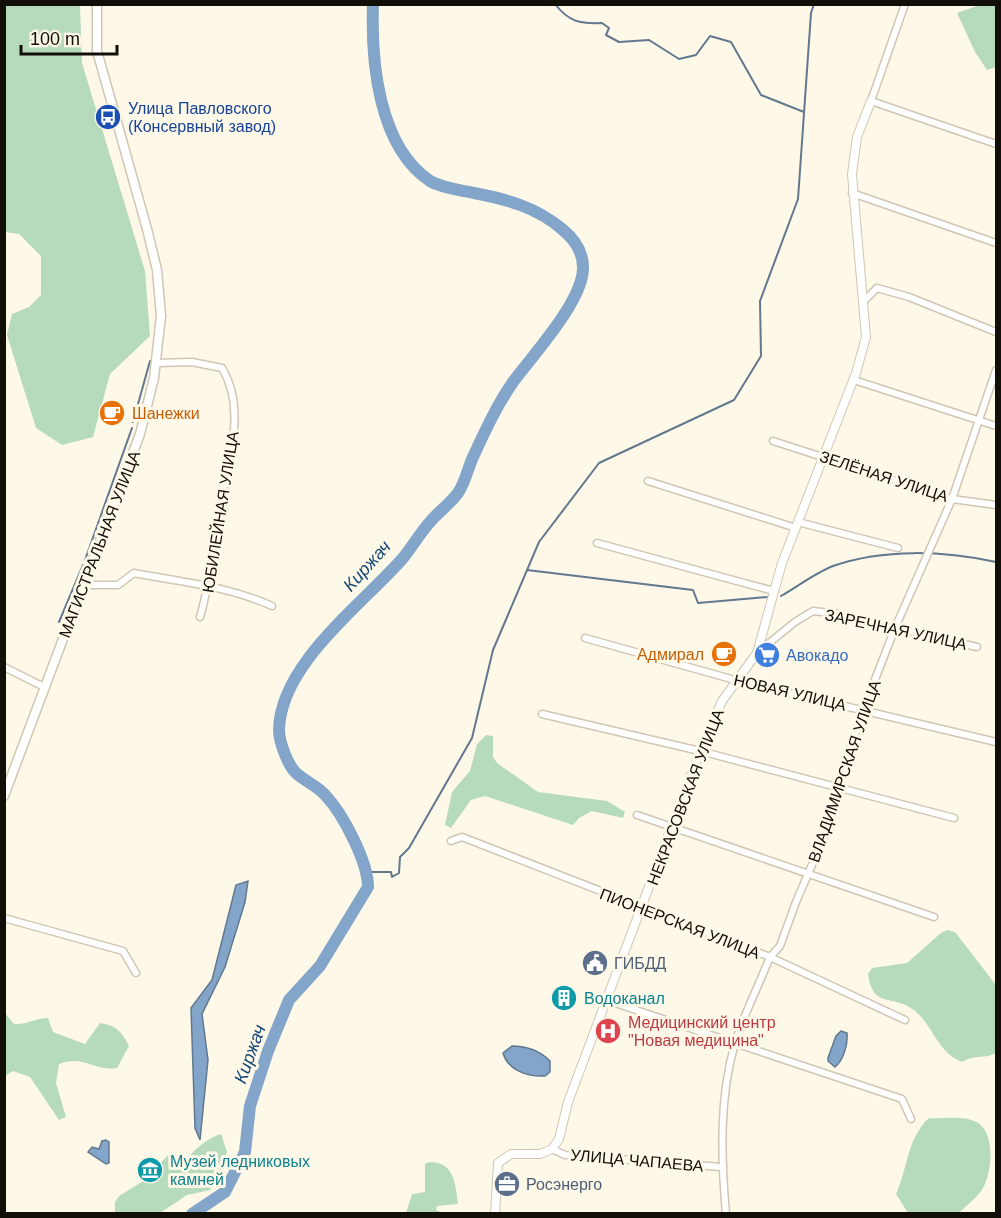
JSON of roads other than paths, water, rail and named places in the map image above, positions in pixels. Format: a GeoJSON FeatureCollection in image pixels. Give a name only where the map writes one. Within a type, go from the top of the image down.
{"type":"FeatureCollection","features":[{"type":"Feature","properties":{"kind":"main road","name":"МАГИСТРАЛЬНАЯ УЛИЦА"},"geometry":{"type":"LineString","coordinates":[[4,796],[147,414],[156,363],[161,316],[157,270],[113,117],[97,51],[97,4]]}},
{"type":"Feature","properties":{"kind":"street"},"geometry":{"type":"LineString","coordinates":[[905,4],[871,101],[996,144]]}},
{"type":"Feature","properties":{"kind":"street","name":"НЕКРАСОВСКАЯ УЛИЦА"},"geometry":{"type":"LineString","coordinates":[[552,1149],[559,1139],[568,1102],[643,909],[700,751],[722,700],[757,652],[774,591],[797,525],[854,380],[866,337],[852,193],[857,137],[871,101]]}},
{"type":"Feature","properties":{"kind":"street"},"geometry":{"type":"LineString","coordinates":[[852,193],[996,243]]}},
{"type":"Feature","properties":{"kind":"street"},"geometry":{"type":"LineString","coordinates":[[864,301],[877,288],[909,297],[996,332]]}},
{"type":"Feature","properties":{"kind":"street","name":"ЮБИЛЕЙНАЯ УЛИЦА"},"geometry":{"type":"LineString","coordinates":[[156,363],[192,362],[222,368],[231,383],[235,439],[221,502],[210,585],[200,617]]}},
{"type":"Feature","properties":{"kind":"street","name":"ВЛАДИМИРСКАЯ УЛИЦА"},"geometry":{"type":"LineString","coordinates":[[726,1214],[722,1167],[723,1108],[735,1043],[770,957],[780,946],[829,825],[837,788],[864,708],[894,628],[952,499],[996,370]]}},
{"type":"Feature","properties":{"kind":"street"},"geometry":{"type":"LineString","coordinates":[[854,380],[996,426]]}},
{"type":"Feature","properties":{"kind":"street","name":"ЗЕЛЁНАЯ УЛИЦА"},"geometry":{"type":"LineString","coordinates":[[773,441],[952,499],[996,505]]}},
{"type":"Feature","properties":{"kind":"street"},"geometry":{"type":"LineString","coordinates":[[648,481],[797,525],[898,548]]}},
{"type":"Feature","properties":{"kind":"street"},"geometry":{"type":"LineString","coordinates":[[597,543],[774,591]]}},
{"type":"Feature","properties":{"kind":"street"},"geometry":{"type":"LineString","coordinates":[[84,585],[118,585],[134,573],[196,586],[210,585],[272,606]]}},
{"type":"Feature","properties":{"kind":"street","name":"ЗАРЕЧНАЯ УЛИЦА"},"geometry":{"type":"LineString","coordinates":[[757,652],[813,611],[839,614],[976,647]]}},
{"type":"Feature","properties":{"kind":"street","name":"НОВАЯ УЛИЦА"},"geometry":{"type":"LineString","coordinates":[[585,638],[735,680],[864,708],[996,742]]}},
{"type":"Feature","properties":{"kind":"street"},"geometry":{"type":"LineString","coordinates":[[4,667],[44,687]]}},
{"type":"Feature","properties":{"kind":"street"},"geometry":{"type":"LineString","coordinates":[[542,714],[700,751],[954,818]]}},
{"type":"Feature","properties":{"kind":"street"},"geometry":{"type":"LineString","coordinates":[[637,815],[934,917]]}},
{"type":"Feature","properties":{"kind":"street","name":"ПИОНЕРСКАЯ УЛИЦА"},"geometry":{"type":"LineString","coordinates":[[451,841],[462,837],[770,957],[905,1020]]}},
{"type":"Feature","properties":{"kind":"street"},"geometry":{"type":"LineString","coordinates":[[4,918],[123,951],[136,973]]}},
{"type":"Feature","properties":{"kind":"street"},"geometry":{"type":"LineString","coordinates":[[606,1000],[902,1099],[911,1119]]}},
{"type":"Feature","properties":{"kind":"street"},"geometry":{"type":"LineString","coordinates":[[495,1214],[498,1163],[511,1154],[540,1154],[552,1149]]}},
{"type":"Feature","properties":{"kind":"street","name":"УЛИЦА ЧАПАЕВА"},"geometry":{"type":"LineString","coordinates":[[552,1149],[565,1155],[722,1167]]}},
{"type":"Feature","properties":{"kind":"water"},"geometry":{"type":"Polygon","coordinates":[[[248,881],[245,902],[225,967],[202,1014],[208,1060],[200,1140],[195,1128],[191,1008],[212,980],[236,885],[248,881]]]}},
{"type":"Feature","properties":{"kind":"water"},"geometry":{"type":"Polygon","coordinates":[[[841,1031],[847,1033],[847,1042],[843,1056],[835,1067],[828,1061],[828,1058],[836,1036],[841,1031]]]}},
{"type":"Feature","properties":{"kind":"water"},"geometry":{"type":"Polygon","coordinates":[[[512,1046],[528,1048],[542,1054],[550,1061],[550,1072],[545,1076],[539,1076],[526,1074],[514,1068],[503,1053],[512,1046]]]}},
{"type":"Feature","properties":{"kind":"water"},"geometry":{"type":"Polygon","coordinates":[[[102,1141],[109,1142],[109,1163],[106,1164],[88,1152],[92,1147],[99,1149],[102,1141]]]}},
{"type":"Feature","properties":{"kind":"waterway","name":"Киржач"},"geometry":{"type":"LineString","coordinates":[[192,1214],[225,1192],[245,1152],[250,1106],[268,1051],[289,1000],[320,966],[368,887],[364,865],[340,814],[323,792],[295,772],[286,758],[279,730],[283,706],[293,682],[326,636],[403,558],[426,526],[458,493],[491,418],[513,382],[567,311],[581,280],[583,267],[577,245],[570,236],[542,215],[509,201],[435,183],[413,166],[399,147],[381,101],[376,76],[373,4]]}},
{"type":"Feature","properties":{"kind":"waterway"},"geometry":{"type":"LineString","coordinates":[[555,4],[565,15],[576,21],[602,23],[609,28],[606,35],[619,42],[649,40],[679,59],[696,55],[710,36],[731,42],[761,95],[804,112]]}},
{"type":"Feature","properties":{"kind":"waterway"},"geometry":{"type":"LineString","coordinates":[[368,872],[391,872],[392,877],[399,873],[400,857],[409,848],[472,738],[493,650],[539,542],[599,463],[734,400],[761,356],[760,301],[798,199],[811,13],[814,4]]}},
{"type":"Feature","properties":{"kind":"waterway"},"geometry":{"type":"LineString","coordinates":[[133,422],[150,361]]}},
{"type":"Feature","properties":{"kind":"waterway"},"geometry":{"type":"LineString","coordinates":[[85,560],[132,428]]}},
{"type":"Feature","properties":{"kind":"waterway"},"geometry":{"type":"LineString","coordinates":[[781,596],[833,566],[873,556],[914,553],[956,555],[996,562]]}},
{"type":"Feature","properties":{"kind":"waterway"},"geometry":{"type":"LineString","coordinates":[[59,622],[83,565]]}},
{"type":"Feature","properties":{"kind":"waterway"},"geometry":{"type":"LineString","coordinates":[[527,570],[693,590],[698,603],[768,597]]}},
{"type":"Feature","properties":{"kind":"place","name":"Улица Павловского (Консервный завод)"},"geometry":{"type":"Point","coordinates":[108,117]}},
{"type":"Feature","properties":{"kind":"place","name":"Шанежки"},"geometry":{"type":"Point","coordinates":[112,413]}},
{"type":"Feature","properties":{"kind":"place","name":"Адмирал"},"geometry":{"type":"Point","coordinates":[724,654]}},
{"type":"Feature","properties":{"kind":"place","name":"Авокадо"},"geometry":{"type":"Point","coordinates":[767,655]}},
{"type":"Feature","properties":{"kind":"place","name":"ГИБДД"},"geometry":{"type":"Point","coordinates":[595,963]}},
{"type":"Feature","properties":{"kind":"place","name":"Водоканал"},"geometry":{"type":"Point","coordinates":[564,998]}},
{"type":"Feature","properties":{"kind":"place","name":"Медицинский центр \"Новая медицина\""},"geometry":{"type":"Point","coordinates":[608,1031]}},
{"type":"Feature","properties":{"kind":"place","name":"Музей ледниковых камней"},"geometry":{"type":"Point","coordinates":[150,1170]}},
{"type":"Feature","properties":{"kind":"place","name":"Росэнерго"},"geometry":{"type":"Point","coordinates":[507,1184]}}]}
